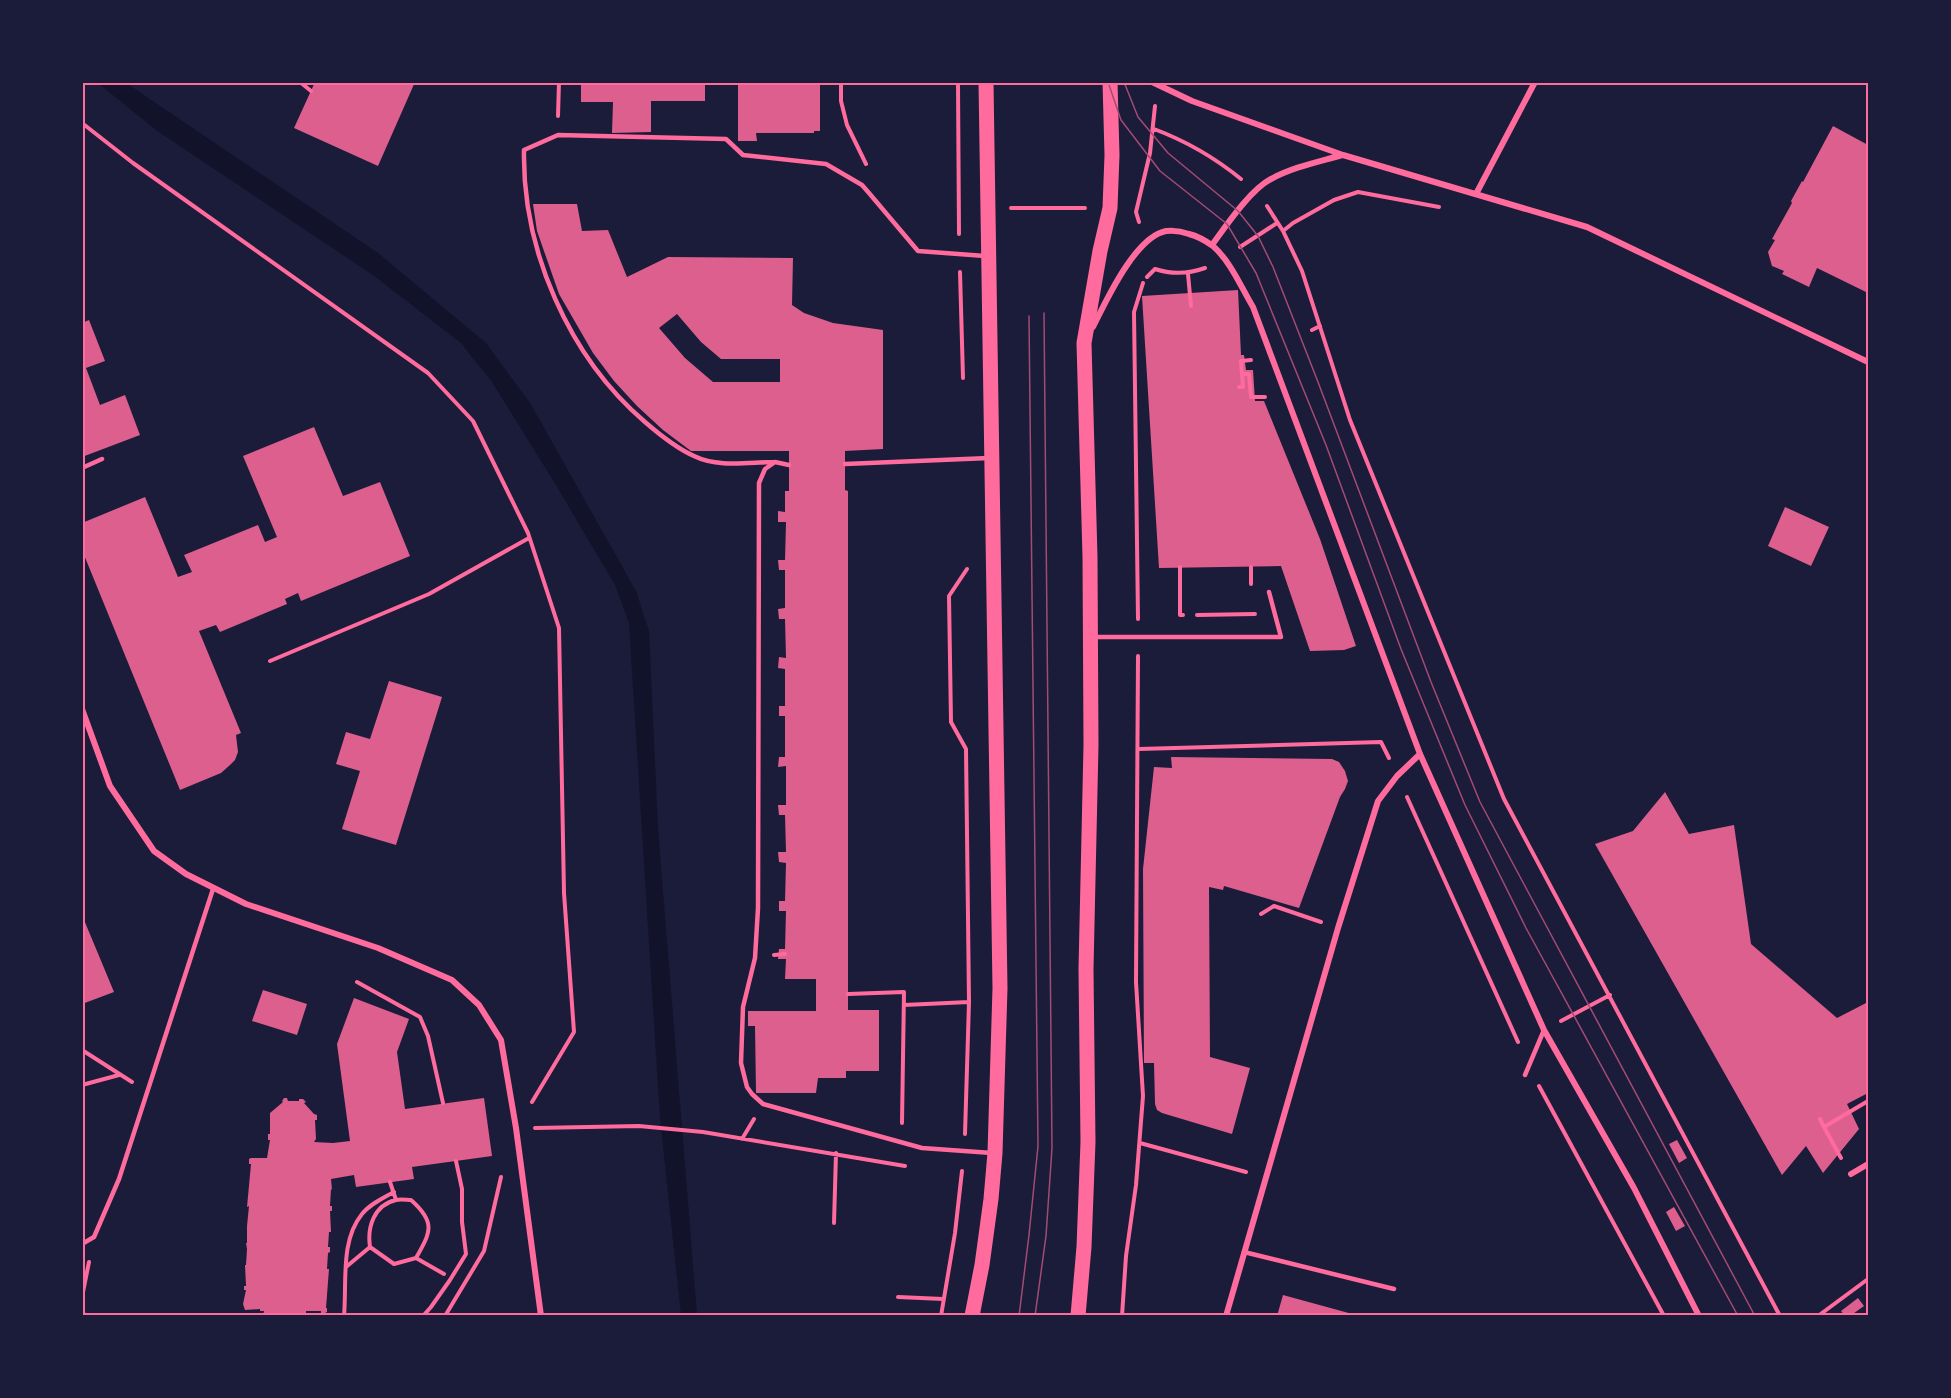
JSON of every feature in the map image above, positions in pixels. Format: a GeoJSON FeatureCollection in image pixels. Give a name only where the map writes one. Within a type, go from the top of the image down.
{"type":"FeatureCollection","features":[{"type":"Feature","properties":{"kind":"main road"},"geometry":{"type":"LineString","coordinates":[[972,1316],[982,1265],[995,1154],[1000,988],[986,82]]}},
{"type":"Feature","properties":{"kind":"main road"},"geometry":{"type":"LineString","coordinates":[[1078,1316],[1084,1247],[1088,1142],[1086,969],[1091,637],[1084,344],[1110,207],[1112,154],[1110,82]]}},
{"type":"Feature","properties":{"kind":"street"},"geometry":{"type":"LineString","coordinates":[[1152,82],[1192,101],[1343,155],[1587,228],[1869,362]]}},
{"type":"Feature","properties":{"kind":"street"},"geometry":{"type":"LineString","coordinates":[[1476,194],[1535,82]]}},
{"type":"Feature","properties":{"kind":"street"},"geometry":{"type":"LineString","coordinates":[[1212,245],[1227,224],[1268,180],[1291,170],[1343,155]]}},
{"type":"Feature","properties":{"kind":"street"},"geometry":{"type":"LineString","coordinates":[[1084,344],[1129,260],[1146,242],[1164,231],[1180,231],[1196,236],[1212,245],[1229,266],[1253,307],[1420,754],[1544,1030],[1634,1188],[1699,1316]]}},
{"type":"Feature","properties":{"kind":"street"},"geometry":{"type":"LineString","coordinates":[[82,710],[110,786],[154,850],[186,874],[246,904],[378,948],[452,980],[478,1005],[501,1040],[516,1128],[541,1316]]}},
{"type":"Feature","properties":{"kind":"street"},"geometry":{"type":"LineString","coordinates":[[1226,1316],[1265,1177],[1378,801],[1397,776],[1420,754]]}},
{"type":"Feature","properties":{"kind":"street"},"geometry":{"type":"LineString","coordinates":[[1851,1174],[1869,1164]]}},
{"type":"Feature","properties":{"kind":"lane"},"geometry":{"type":"LineString","coordinates":[[789,465],[776,462],[715,463],[694,457],[665,439],[635,414],[608,385],[580,348],[548,280],[527,212],[524,150],[558,135],[726,139],[743,155],[826,164],[862,185],[918,251],[988,256]]}},
{"type":"Feature","properties":{"kind":"lane"},"geometry":{"type":"LineString","coordinates":[[844,464],[992,458]]}},
{"type":"Feature","properties":{"kind":"lane"},"geometry":{"type":"LineString","coordinates":[[82,468],[102,459]]}},
{"type":"Feature","properties":{"kind":"lane"},"geometry":{"type":"LineString","coordinates":[[776,462],[765,469],[759,483],[759,908],[755,957],[743,1007],[741,1063],[743,1076],[752,1094],[763,1104],[922,1148],[995,1154]]}},
{"type":"Feature","properties":{"kind":"lane"},"geometry":{"type":"LineString","coordinates":[[1091,637],[1281,637],[1269,592]]}},
{"type":"Feature","properties":{"kind":"lane"},"geometry":{"type":"LineString","coordinates":[[82,1244],[94,1237],[119,1179],[213,889]]}},
{"type":"Feature","properties":{"kind":"lane"},"geometry":{"type":"LineString","coordinates":[[1525,1075],[1544,1030]]}},
{"type":"Feature","properties":{"kind":"lane"},"geometry":{"type":"LineString","coordinates":[[1244,1252],[1394,1289]]}},
{"type":"Feature","properties":{"kind":"path"},"geometry":{"type":"LineString","coordinates":[[300,82],[311,91]]}},
{"type":"Feature","properties":{"kind":"path"},"geometry":{"type":"LineString","coordinates":[[558,135],[559,82]]}},
{"type":"Feature","properties":{"kind":"path"},"geometry":{"type":"LineString","coordinates":[[841,82],[841,101],[847,125],[862,154]]}},
{"type":"Feature","properties":{"kind":"path"},"geometry":{"type":"LineString","coordinates":[[958,82],[963,386]]}},
{"type":"Feature","properties":{"kind":"path"},"geometry":{"type":"LineString","coordinates":[[82,123],[133,163],[428,373],[473,422],[529,538],[559,628],[564,893],[574,1032],[516,1128]]}},
{"type":"Feature","properties":{"kind":"path"},"geometry":{"type":"LineString","coordinates":[[959,208],[1110,207],[1136,212],[1154,129],[1179,138],[1199,149],[1228,168],[1256,192],[1283,231],[1302,271],[1350,420],[1504,799],[1780,1316]]}},
{"type":"Feature","properties":{"kind":"path"},"geometry":{"type":"LineString","coordinates":[[1283,231],[1334,200],[1358,192],[1443,208]]}},
{"type":"Feature","properties":{"kind":"path"},"geometry":{"type":"LineString","coordinates":[[1122,1316],[1143,1096],[1136,982],[1139,749],[1134,312],[1141,286],[1155,269]]}},
{"type":"Feature","properties":{"kind":"path"},"geometry":{"type":"LineString","coordinates":[[1188,274],[1191,306]]}},
{"type":"Feature","properties":{"kind":"path"},"geometry":{"type":"LineString","coordinates":[[1312,330],[1320,326]]}},
{"type":"Feature","properties":{"kind":"path"},"geometry":{"type":"LineString","coordinates":[[1239,387],[1243,387],[1242,367]]}},
{"type":"Feature","properties":{"kind":"path"},"geometry":{"type":"LineString","coordinates":[[1242,374],[1250,374],[1251,394]]}},
{"type":"Feature","properties":{"kind":"path"},"geometry":{"type":"LineString","coordinates":[[1358,456],[1364,454]]}},
{"type":"Feature","properties":{"kind":"path"},"geometry":{"type":"LineString","coordinates":[[270,661],[429,594],[529,538]]}},
{"type":"Feature","properties":{"kind":"path"},"geometry":{"type":"LineString","coordinates":[[940,1316],[955,1233],[964,1151],[969,1002],[966,749],[951,722],[949,596],[967,570],[967,558]]}},
{"type":"Feature","properties":{"kind":"path"},"geometry":{"type":"LineString","coordinates":[[1180,567],[1180,615],[1274,614]]}},
{"type":"Feature","properties":{"kind":"path"},"geometry":{"type":"LineString","coordinates":[[1139,749],[1382,742],[1528,1066],[1664,1316]]}},
{"type":"Feature","properties":{"kind":"path"},"geometry":{"type":"LineString","coordinates":[[1261,914],[1274,906],[1296,913]]}},
{"type":"Feature","properties":{"kind":"path"},"geometry":{"type":"LineString","coordinates":[[357,982],[420,1017],[428,1036],[443,1103]]}},
{"type":"Feature","properties":{"kind":"path"},"geometry":{"type":"LineString","coordinates":[[848,994],[904,992],[902,1142]]}},
{"type":"Feature","properties":{"kind":"path"},"geometry":{"type":"LineString","coordinates":[[1544,1030],[1610,995]]}},
{"type":"Feature","properties":{"kind":"path"},"geometry":{"type":"LineString","coordinates":[[904,1005],[969,1002]]}},
{"type":"Feature","properties":{"kind":"path"},"geometry":{"type":"LineString","coordinates":[[82,1050],[119,1075],[82,1085]]}},
{"type":"Feature","properties":{"kind":"path"},"geometry":{"type":"LineString","coordinates":[[1824,1126],[1869,1101]]}},
{"type":"Feature","properties":{"kind":"path"},"geometry":{"type":"LineString","coordinates":[[1820,1119],[1851,1174]]}},
{"type":"Feature","properties":{"kind":"path"},"geometry":{"type":"LineString","coordinates":[[516,1128],[639,1126],[703,1132],[836,1153],[834,1223]]}},
{"type":"Feature","properties":{"kind":"path"},"geometry":{"type":"LineString","coordinates":[[742,1139],[748,1130]]}},
{"type":"Feature","properties":{"kind":"path"},"geometry":{"type":"LineString","coordinates":[[1140,1143],[1265,1177]]}},
{"type":"Feature","properties":{"kind":"path"},"geometry":{"type":"LineString","coordinates":[[423,1316],[466,1254],[462,1222],[462,1189],[456,1161]]}},
{"type":"Feature","properties":{"kind":"path"},"geometry":{"type":"LineString","coordinates":[[445,1316],[484,1251],[500,1179]]}},
{"type":"Feature","properties":{"kind":"path"},"geometry":{"type":"LineString","coordinates":[[390,1182],[396,1200]]}},
{"type":"Feature","properties":{"kind":"path"},"geometry":{"type":"LineString","coordinates":[[344,1316],[349,1241],[363,1213],[394,1192]]}},
{"type":"Feature","properties":{"kind":"path"},"geometry":{"type":"LineString","coordinates":[[416,1258],[428,1236],[428,1224],[422,1210],[411,1200],[396,1200],[380,1209],[371,1220],[368,1236],[370,1247],[394,1264],[416,1258],[444,1274]]}},
{"type":"Feature","properties":{"kind":"path"},"geometry":{"type":"LineString","coordinates":[[82,1297],[94,1237]]}},
{"type":"Feature","properties":{"kind":"path"},"geometry":{"type":"LineString","coordinates":[[346,1267],[370,1247]]}},
{"type":"Feature","properties":{"kind":"path"},"geometry":{"type":"LineString","coordinates":[[1818,1316],[1869,1279]]}},
{"type":"Feature","properties":{"kind":"path"},"geometry":{"type":"LineString","coordinates":[[898,1297],[944,1299]]}},
{"type":"Feature","properties":{"kind":"path"},"geometry":{"type":"LineString","coordinates":[[82,1311],[85,1316]]}},
{"type":"Feature","properties":{"kind":"shaded area"},"geometry":{"type":"Polygon","coordinates":[[[98,83],[126,83],[378,253],[486,343],[530,403],[636,591],[649,631],[658,829],[697,1315],[681,1315],[660,1118],[629,623],[615,585],[492,382],[461,343],[373,275],[156,130],[98,83]]]}},
{"type":"Feature","properties":{"kind":"building"},"geometry":{"type":"Polygon","coordinates":[[[315,82],[415,82],[378,166],[294,128],[315,82]]]}},
{"type":"Feature","properties":{"kind":"building"},"geometry":{"type":"Polygon","coordinates":[[[581,82],[705,82],[705,101],[651,101],[651,132],[612,133],[613,102],[581,102],[581,82]]]}},
{"type":"Feature","properties":{"kind":"building"},"geometry":{"type":"Polygon","coordinates":[[[738,82],[820,82],[820,131],[814,131],[814,133],[756,133],[757,141],[738,141],[738,82]]]}},
{"type":"Feature","properties":{"kind":"building"},"geometry":{"type":"Polygon","coordinates":[[[1833,126],[1868,145],[1868,293],[1817,268],[1809,287],[1782,274],[1784,271],[1772,266],[1768,252],[1791,201],[1833,126]]]}},
{"type":"Feature","properties":{"kind":"building"},"geometry":{"type":"Polygon","coordinates":[[[533,204],[577,204],[582,231],[608,230],[627,277],[668,257],[793,258],[792,305],[804,313],[833,323],[883,330],[883,449],[845,451],[845,490],[848,491],[848,1010],[879,1010],[879,1071],[846,1071],[846,1078],[818,1078],[816,1093],[756,1093],[755,1026],[748,1026],[748,1011],[816,1011],[816,979],[785,979],[786,959],[778,959],[779,949],[785,949],[786,911],[779,911],[779,901],[785,901],[786,863],[779,862],[778,852],[786,852],[785,815],[779,815],[778,805],[786,805],[786,766],[778,767],[779,757],[785,757],[785,716],[779,716],[779,706],[785,706],[785,669],[778,668],[779,657],[786,658],[785,619],[779,619],[778,609],[785,608],[785,570],[779,570],[778,560],[785,560],[786,522],[778,522],[778,511],[785,512],[785,491],[789,491],[789,451],[691,451],[663,430],[614,381],[593,353],[559,294],[537,231],[533,204]],[[677,314],[659,328],[685,358],[713,382],[780,382],[780,359],[721,359],[701,342],[677,314]]]}},
{"type":"Feature","properties":{"kind":"building"},"geometry":{"type":"Polygon","coordinates":[[[1238,290],[1241,355],[1244,355],[1246,370],[1253,370],[1255,401],[1264,401],[1320,539],[1356,646],[1344,650],[1310,651],[1281,566],[1159,568],[1142,296],[1238,290]]]}},
{"type":"Feature","properties":{"kind":"building"},"geometry":{"type":"Polygon","coordinates":[[[89,320],[105,361],[86,368],[100,405],[125,395],[140,435],[82,457],[82,323],[89,320]]]}},
{"type":"Feature","properties":{"kind":"building"},"geometry":{"type":"Polygon","coordinates":[[[314,427],[343,496],[380,482],[410,556],[301,601],[298,593],[285,599],[287,604],[220,632],[216,625],[199,631],[241,733],[236,735],[238,752],[230,765],[221,773],[180,790],[82,550],[82,523],[145,497],[178,577],[192,572],[184,555],[258,525],[265,542],[277,537],[243,456],[314,427]]]}},
{"type":"Feature","properties":{"kind":"building"},"geometry":{"type":"Polygon","coordinates":[[[1785,507],[1829,527],[1811,566],[1768,546],[1785,507]]]}},
{"type":"Feature","properties":{"kind":"building"},"geometry":{"type":"Polygon","coordinates":[[[389,681],[442,697],[396,845],[342,829],[360,771],[336,764],[346,732],[370,739],[389,681]]]}},
{"type":"Feature","properties":{"kind":"building"},"geometry":{"type":"Polygon","coordinates":[[[1171,757],[1332,759],[1339,762],[1348,781],[1299,908],[1224,886],[1223,890],[1209,887],[1210,1057],[1250,1068],[1232,1134],[1157,1110],[1154,1063],[1144,1063],[1143,869],[1154,767],[1172,768],[1171,757]]]}},
{"type":"Feature","properties":{"kind":"building"},"geometry":{"type":"Polygon","coordinates":[[[1665,792],[1689,834],[1734,825],[1751,944],[1837,1018],[1868,1002],[1868,1093],[1847,1104],[1859,1129],[1823,1173],[1806,1146],[1782,1175],[1595,844],[1633,831],[1665,792]]]}},
{"type":"Feature","properties":{"kind":"building"},"geometry":{"type":"Polygon","coordinates":[[[82,915],[114,992],[82,1004],[82,915]]]}},
{"type":"Feature","properties":{"kind":"building"},"geometry":{"type":"Polygon","coordinates":[[[263,990],[307,1004],[297,1035],[252,1021],[263,990]]]}},
{"type":"Feature","properties":{"kind":"building"},"geometry":{"type":"Polygon","coordinates":[[[354,998],[409,1019],[397,1052],[405,1109],[484,1098],[492,1156],[412,1167],[414,1179],[356,1187],[354,1175],[331,1179],[330,1206],[332,1206],[332,1211],[330,1211],[331,1232],[329,1232],[328,1247],[330,1247],[330,1252],[327,1269],[329,1269],[327,1312],[306,1311],[306,1316],[263,1316],[264,1311],[245,1310],[243,1304],[246,1290],[244,1286],[246,1286],[249,1206],[247,1207],[251,1164],[249,1164],[249,1159],[267,1158],[270,1113],[283,1102],[284,1098],[288,1101],[303,1099],[306,1102],[304,1103],[317,1115],[314,1142],[350,1141],[337,1044],[354,998]]]}},
{"type":"Feature","properties":{"kind":"building"},"geometry":{"type":"Polygon","coordinates":[[[1677,1140],[1687,1158],[1679,1163],[1669,1144],[1677,1140]]]}},
{"type":"Feature","properties":{"kind":"building"},"geometry":{"type":"Polygon","coordinates":[[[1674,1207],[1685,1226],[1676,1231],[1666,1212],[1674,1207]]]}},
{"type":"Feature","properties":{"kind":"building"},"geometry":{"type":"Polygon","coordinates":[[[1283,1295],[1356,1315],[1356,1316],[1277,1316],[1283,1295]]]}},
{"type":"Feature","properties":{"kind":"building"},"geometry":{"type":"Polygon","coordinates":[[[1858,1298],[1864,1306],[1850,1316],[1845,1316],[1841,1311],[1858,1298]]]}},
{"type":"Feature","properties":{"kind":"tram line"},"geometry":{"type":"LineString","coordinates":[[1108,82],[1121,120],[1160,171],[1227,224],[1256,273],[1326,445],[1401,649],[1465,805],[1526,928],[1738,1316]]}},
{"type":"Feature","properties":{"kind":"tram line"},"geometry":{"type":"LineString","coordinates":[[1124,82],[1138,117],[1168,153],[1238,211],[1258,236],[1273,267],[1431,682],[1480,802],[1755,1316]]}},
{"type":"Feature","properties":{"kind":"tram line"},"geometry":{"type":"LineString","coordinates":[[1035,1316],[1046,1236],[1052,1148],[1044,313]]}},
{"type":"Feature","properties":{"kind":"tram line"},"geometry":{"type":"LineString","coordinates":[[1019,1316],[1038,1146],[1029,316]]}}]}
